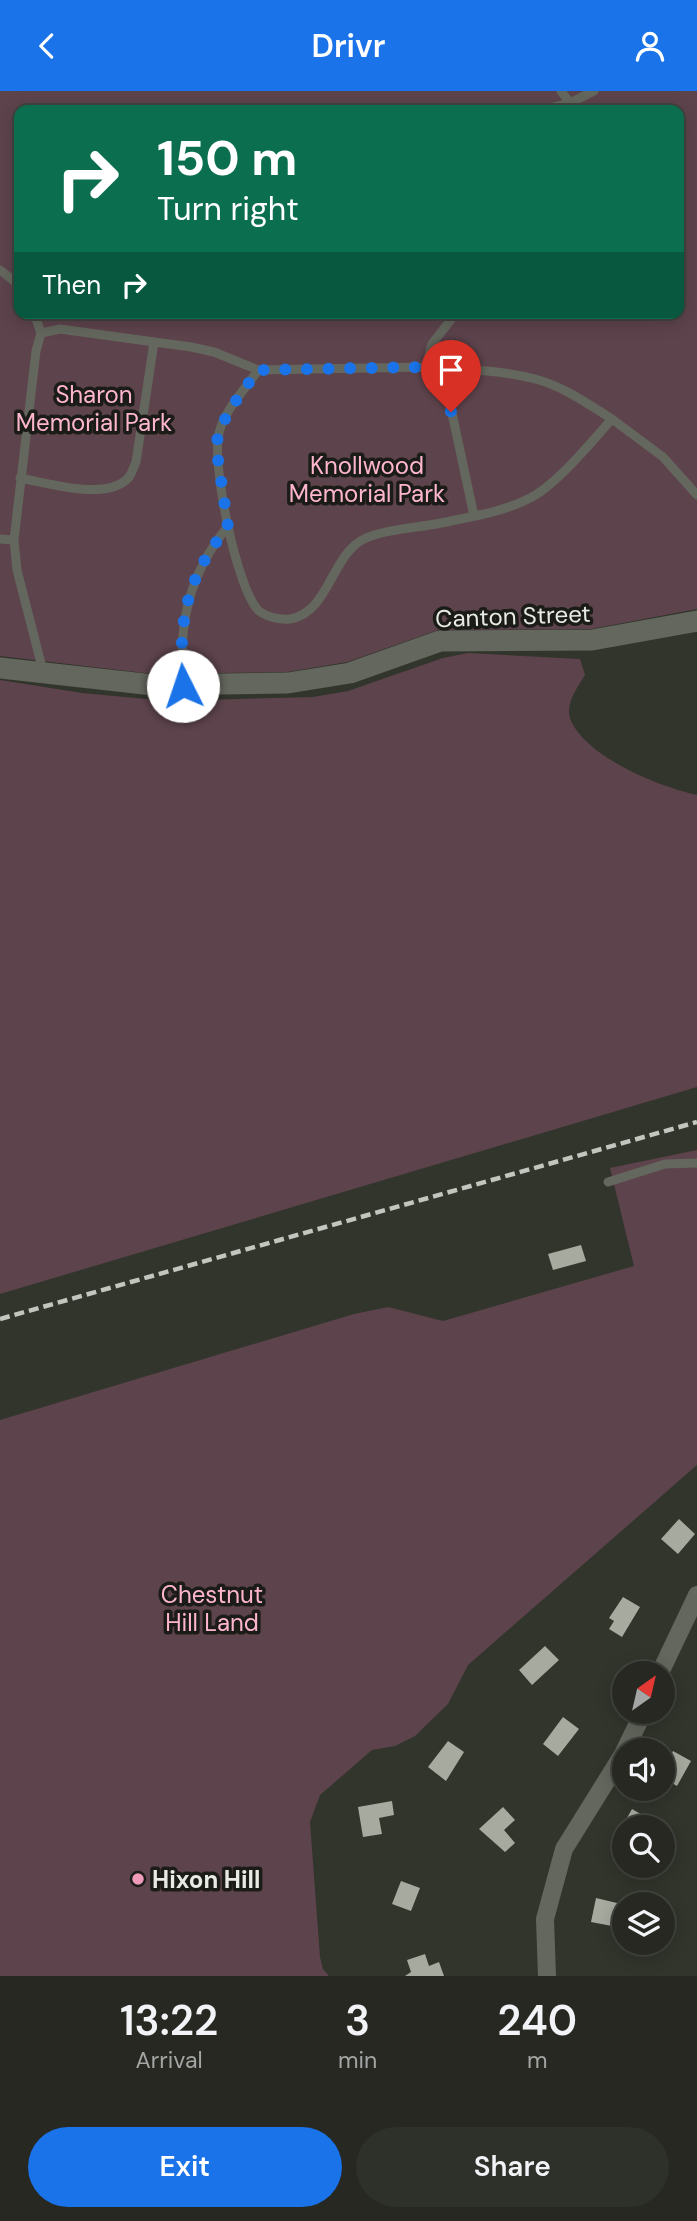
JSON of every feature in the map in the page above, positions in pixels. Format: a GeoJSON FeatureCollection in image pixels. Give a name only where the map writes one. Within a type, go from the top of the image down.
{"type":"FeatureCollection","features":[{"type":"Feature","properties":{"kind":"street","name":"Canton Street"},"geometry":{"type":"LineString","coordinates":[[0,668],[183,686],[266,685],[321,680],[367,668],[440,641],[592,640],[697,621]]}},
{"type":"Feature","properties":{"kind":"street"},"geometry":{"type":"LineString","coordinates":[[666,1661],[697,1595]]}},
{"type":"Feature","properties":{"kind":"street"},"geometry":{"type":"LineString","coordinates":[[547,1976],[545,1919],[564,1849],[612,1771]]}},
{"type":"Feature","properties":{"kind":"lane"},"geometry":{"type":"LineString","coordinates":[[574,105],[593,91]]}},
{"type":"Feature","properties":{"kind":"lane"},"geometry":{"type":"LineString","coordinates":[[0,270],[14,281]]}},
{"type":"Feature","properties":{"kind":"lane"},"geometry":{"type":"LineString","coordinates":[[36,319],[41,333],[36,351],[14,540],[17,571],[44,674]]}},
{"type":"Feature","properties":{"kind":"lane"},"geometry":{"type":"LineString","coordinates":[[426,367],[432,344],[451,319]]}},
{"type":"Feature","properties":{"kind":"lane"},"geometry":{"type":"LineString","coordinates":[[41,333],[60,329],[214,352],[258,370],[426,367],[495,371],[537,379],[572,394],[612,419],[663,457],[697,495]]}},
{"type":"Feature","properties":{"kind":"lane"},"geometry":{"type":"LineString","coordinates":[[20,478],[93,490],[113,488],[129,477],[136,462],[154,342]]}},
{"type":"Feature","properties":{"kind":"lane"},"geometry":{"type":"LineString","coordinates":[[426,367],[446,385],[474,516]]}},
{"type":"Feature","properties":{"kind":"lane"},"geometry":{"type":"LineString","coordinates":[[258,370],[232,406],[218,434],[216,446],[228,527],[251,600],[259,611],[269,616],[290,619],[312,606],[346,554],[363,539],[474,516],[529,499],[570,465],[612,419]]}},
{"type":"Feature","properties":{"kind":"lane"},"geometry":{"type":"LineString","coordinates":[[183,686],[180,645],[188,597],[212,546],[228,527]]}},
{"type":"Feature","properties":{"kind":"lane"},"geometry":{"type":"LineString","coordinates":[[0,539],[14,540]]}},
{"type":"Feature","properties":{"kind":"lane"},"geometry":{"type":"LineString","coordinates":[[608,1182],[665,1164],[697,1163]]}},
{"type":"Feature","properties":{"kind":"green space","name":"Knollwood Memorial Park"},"geometry":{"type":"Polygon","coordinates":[[[0,91],[697,91],[697,609],[591,629],[438,630],[347,662],[287,672],[153,674],[0,656],[0,91]]]}},
{"type":"Feature","properties":{"kind":"green space"},"geometry":{"type":"Polygon","coordinates":[[[468,653],[580,659],[585,675],[572,697],[569,715],[580,734],[593,747],[626,769],[697,795],[697,1087],[0,1294],[0,680],[82,693],[167,701],[313,697],[348,691],[443,658],[468,653]]]}},
{"type":"Feature","properties":{"kind":"green space","name":"Chestnut Hill Land"},"geometry":{"type":"Polygon","coordinates":[[[697,1150],[697,1465],[468,1665],[448,1704],[415,1736],[395,1746],[372,1750],[320,1795],[310,1822],[320,1957],[323,1969],[329,1976],[0,1976],[0,1420],[354,1314],[388,1307],[443,1321],[634,1266],[610,1168],[697,1150]]]}},
{"type":"Feature","properties":{"kind":"building"},"geometry":{"type":"Polygon","coordinates":[[[581,1245],[586,1261],[553,1270],[548,1254],[581,1245]]]}},
{"type":"Feature","properties":{"kind":"building"},"geometry":{"type":"Polygon","coordinates":[[[679,1519],[695,1534],[678,1554],[661,1539],[679,1519]]]}},
{"type":"Feature","properties":{"kind":"building"},"geometry":{"type":"Polygon","coordinates":[[[623,1597],[640,1607],[622,1637],[609,1629],[614,1621],[609,1618],[623,1597]]]}},
{"type":"Feature","properties":{"kind":"building"},"geometry":{"type":"Polygon","coordinates":[[[545,1646],[559,1660],[532,1685],[519,1670],[545,1646]]]}},
{"type":"Feature","properties":{"kind":"building"},"geometry":{"type":"Polygon","coordinates":[[[563,1717],[579,1729],[558,1756],[543,1744],[563,1717]]]}},
{"type":"Feature","properties":{"kind":"building"},"geometry":{"type":"Polygon","coordinates":[[[448,1741],[464,1752],[446,1781],[428,1767],[448,1741]]]}},
{"type":"Feature","properties":{"kind":"building"},"geometry":{"type":"Polygon","coordinates":[[[675,1752],[691,1761],[677,1786],[675,1785],[675,1752]]]}},
{"type":"Feature","properties":{"kind":"building"},"geometry":{"type":"Polygon","coordinates":[[[392,1801],[394,1815],[379,1818],[382,1834],[363,1837],[358,1807],[392,1801]]]}},
{"type":"Feature","properties":{"kind":"building"},"geometry":{"type":"Polygon","coordinates":[[[503,1807],[515,1820],[504,1830],[515,1843],[505,1852],[479,1829],[503,1807]]]}},
{"type":"Feature","properties":{"kind":"building"},"geometry":{"type":"Polygon","coordinates":[[[632,1809],[642,1815],[629,1815],[632,1809]]]}},
{"type":"Feature","properties":{"kind":"building"},"geometry":{"type":"Polygon","coordinates":[[[401,1881],[420,1888],[411,1911],[392,1904],[401,1881]]]}},
{"type":"Feature","properties":{"kind":"building"},"geometry":{"type":"Polygon","coordinates":[[[596,1898],[612,1902],[612,1926],[591,1922],[596,1898]]]}},
{"type":"Feature","properties":{"kind":"building"},"geometry":{"type":"Polygon","coordinates":[[[425,1954],[429,1966],[439,1962],[444,1976],[405,1976],[411,1972],[407,1960],[425,1954]]]}},
{"type":"Feature","properties":{"kind":"railway"},"geometry":{"type":"LineString","coordinates":[[0,1319],[697,1122]]}},
{"type":"Feature","properties":{"kind":"place","name":"Hixon Hill"},"geometry":{"type":"Point","coordinates":[138,1879]}},
{"type":"Feature","properties":{"kind":"route"},"geometry":{"type":"LineString","coordinates":[[183,686],[180,645],[188,597],[202,563],[228,527],[216,446],[218,434],[232,406],[258,370],[426,367],[446,385],[451,412]]}},
{"type":"Feature","properties":{"kind":"park label","name":"Sharon Memorial Park"},"geometry":{"type":"Point","coordinates":[94,408]}}]}
